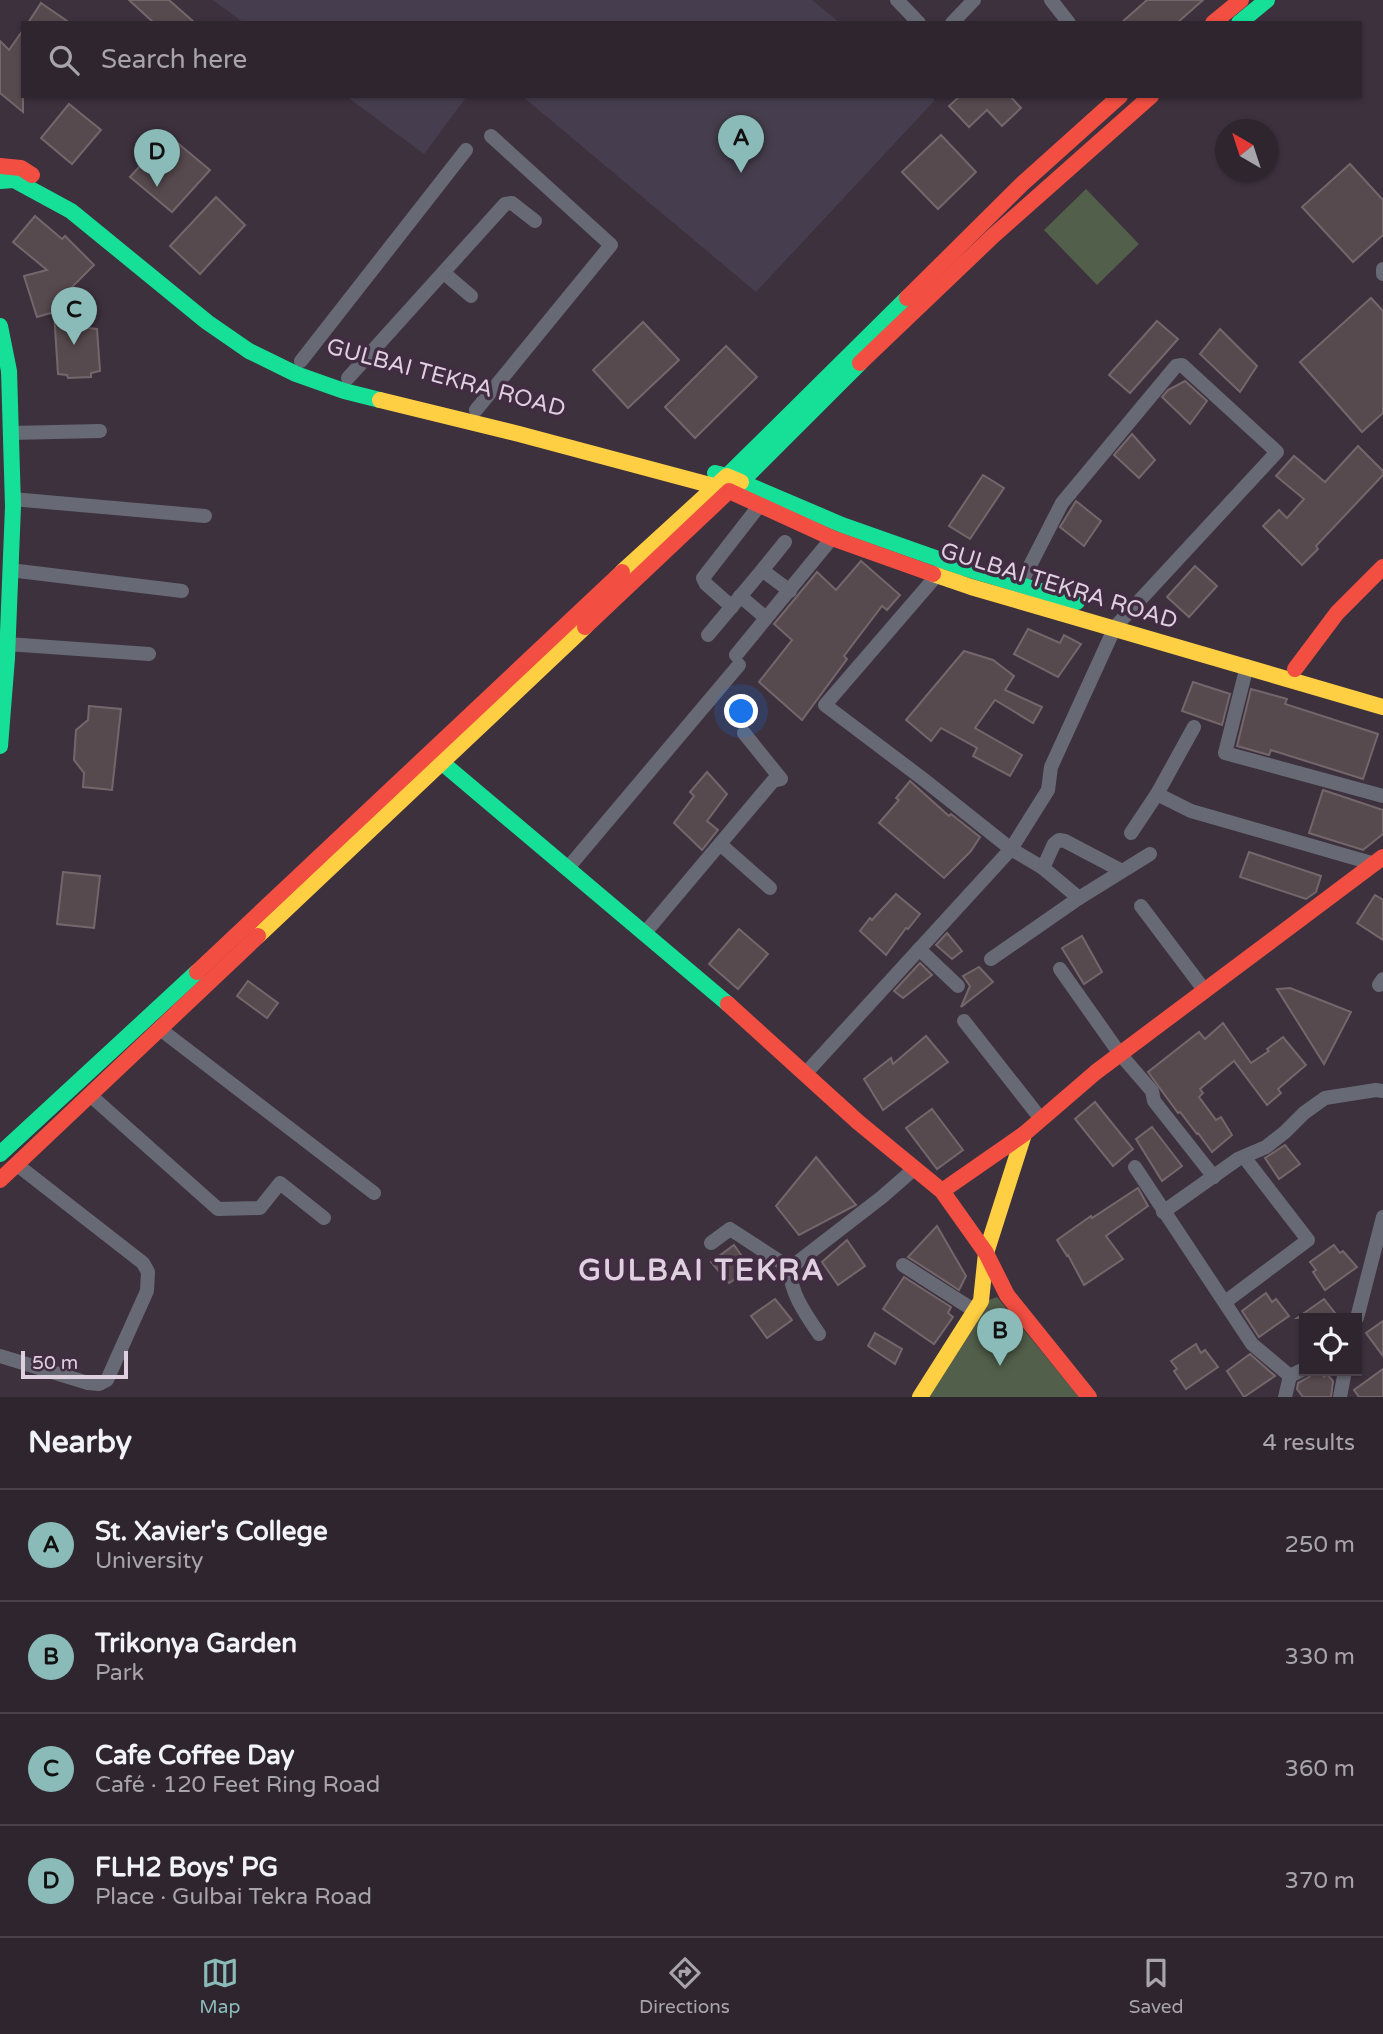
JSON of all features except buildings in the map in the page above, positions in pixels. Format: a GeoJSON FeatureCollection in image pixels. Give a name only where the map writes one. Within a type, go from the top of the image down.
{"type":"FeatureCollection","features":[{"type":"Feature","properties":{"kind":"main road"},"geometry":{"type":"LineString","coordinates":[[1215,21],[1241,0]]}},
{"type":"Feature","properties":{"kind":"main road"},"geometry":{"type":"LineString","coordinates":[[1241,21],[1267,0]]}},
{"type":"Feature","properties":{"kind":"main road"},"geometry":{"type":"LineString","coordinates":[[728,484],[1021,184],[1118,98]]}},
{"type":"Feature","properties":{"kind":"main road"},"geometry":{"type":"LineString","coordinates":[[0,1154],[436,757],[1034,198],[1149,98]]}},
{"type":"Feature","properties":{"kind":"main road","name":"GULBAI TEKRA ROAD"},"geometry":{"type":"LineString","coordinates":[[0,166],[21,168],[78,200],[214,312],[256,339],[301,361],[348,378],[475,410],[728,484],[1247,666],[1383,707]]}},
{"type":"Feature","properties":{"kind":"main road","name":"GULBAI TEKRA ROAD"},"geometry":{"type":"LineString","coordinates":[[0,181],[14,180],[71,211],[207,322],[249,351],[296,374],[344,391],[728,484],[759,506],[832,538],[971,587],[1170,633],[1383,694]]}},
{"type":"Feature","properties":{"kind":"main road"},"geometry":{"type":"LineString","coordinates":[[0,326],[9,371],[12,499],[0,746]]}},
{"type":"Feature","properties":{"kind":"main road"},"geometry":{"type":"LineString","coordinates":[[1295,668],[1337,613],[1383,567]]}},
{"type":"Feature","properties":{"kind":"main road"},"geometry":{"type":"LineString","coordinates":[[436,757],[729,1005],[942,1191],[986,1253],[1007,1295],[1090,1397]]}},
{"type":"Feature","properties":{"kind":"main road"},"geometry":{"type":"LineString","coordinates":[[0,1180],[160,1029],[436,757]]}},
{"type":"Feature","properties":{"kind":"main road"},"geometry":{"type":"LineString","coordinates":[[942,1191],[1024,1134],[1096,1072],[1379,861]]}},
{"type":"Feature","properties":{"kind":"main road"},"geometry":{"type":"LineString","coordinates":[[920,1397],[981,1301],[986,1253],[1024,1134]]}},
{"type":"Feature","properties":{"kind":"street"},"geometry":{"type":"LineString","coordinates":[[897,0],[917,21]]}},
{"type":"Feature","properties":{"kind":"street"},"geometry":{"type":"LineString","coordinates":[[954,21],[974,0]]}},
{"type":"Feature","properties":{"kind":"street"},"geometry":{"type":"LineString","coordinates":[[1051,0],[1067,21]]}},
{"type":"Feature","properties":{"kind":"street"},"geometry":{"type":"LineString","coordinates":[[475,410],[611,245],[491,136]]}},
{"type":"Feature","properties":{"kind":"street"},"geometry":{"type":"LineString","coordinates":[[301,361],[466,150]]}},
{"type":"Feature","properties":{"kind":"street"},"geometry":{"type":"LineString","coordinates":[[348,378],[505,204],[512,203],[535,221]]}},
{"type":"Feature","properties":{"kind":"street"},"geometry":{"type":"LineString","coordinates":[[444,272],[471,296]]}},
{"type":"Feature","properties":{"kind":"street"},"geometry":{"type":"LineString","coordinates":[[805,1074],[1011,849],[1048,790],[1051,766],[1120,622],[1277,452],[1182,365],[1176,366],[1062,503],[1020,585]]}},
{"type":"Feature","properties":{"kind":"street"},"geometry":{"type":"LineString","coordinates":[[10,433],[100,431]]}},
{"type":"Feature","properties":{"kind":"street"},"geometry":{"type":"LineString","coordinates":[[12,499],[205,516]]}},
{"type":"Feature","properties":{"kind":"street"},"geometry":{"type":"LineString","coordinates":[[759,506],[703,578],[706,584],[766,618]]}},
{"type":"Feature","properties":{"kind":"street"},"geometry":{"type":"LineString","coordinates":[[567,869],[832,538]]}},
{"type":"Feature","properties":{"kind":"street"},"geometry":{"type":"LineString","coordinates":[[708,635],[785,542]]}},
{"type":"Feature","properties":{"kind":"street"},"geometry":{"type":"LineString","coordinates":[[764,568],[766,573],[790,591]]}},
{"type":"Feature","properties":{"kind":"street"},"geometry":{"type":"LineString","coordinates":[[10,570],[182,591]]}},
{"type":"Feature","properties":{"kind":"street"},"geometry":{"type":"LineString","coordinates":[[938,574],[825,705],[1011,849],[1043,868],[1079,898]]}},
{"type":"Feature","properties":{"kind":"street"},"geometry":{"type":"LineString","coordinates":[[7,644],[149,653]]}},
{"type":"Feature","properties":{"kind":"street"},"geometry":{"type":"LineString","coordinates":[[1247,666],[1225,753],[1383,796]]}},
{"type":"Feature","properties":{"kind":"street"},"geometry":{"type":"LineString","coordinates":[[1131,833],[1157,794],[1194,727]]}},
{"type":"Feature","properties":{"kind":"street"},"geometry":{"type":"LineString","coordinates":[[644,934],[773,781],[781,779],[744,733]]}},
{"type":"Feature","properties":{"kind":"street"},"geometry":{"type":"LineString","coordinates":[[1157,794],[1191,811],[1379,861]]}},
{"type":"Feature","properties":{"kind":"street"},"geometry":{"type":"LineString","coordinates":[[1043,868],[1054,844],[1059,840],[1122,871]]}},
{"type":"Feature","properties":{"kind":"street"},"geometry":{"type":"LineString","coordinates":[[720,844],[770,888]]}},
{"type":"Feature","properties":{"kind":"street"},"geometry":{"type":"LineString","coordinates":[[991,959],[1079,898],[1150,854]]}},
{"type":"Feature","properties":{"kind":"street"},"geometry":{"type":"LineString","coordinates":[[1141,906],[1205,991]]}},
{"type":"Feature","properties":{"kind":"street"},"geometry":{"type":"LineString","coordinates":[[919,949],[958,986]]}},
{"type":"Feature","properties":{"kind":"street"},"geometry":{"type":"LineString","coordinates":[[1060,969],[1120,1054],[1152,1091],[1154,1101],[1213,1177]]}},
{"type":"Feature","properties":{"kind":"street"},"geometry":{"type":"LineString","coordinates":[[964,1021],[1041,1119]]}},
{"type":"Feature","properties":{"kind":"street"},"geometry":{"type":"LineString","coordinates":[[160,1029],[374,1193]]}},
{"type":"Feature","properties":{"kind":"street"},"geometry":{"type":"LineString","coordinates":[[1163,1212],[1238,1159],[1266,1147],[1304,1112],[1325,1098],[1383,1091]]}},
{"type":"Feature","properties":{"kind":"street"},"geometry":{"type":"LineString","coordinates":[[90,1095],[218,1209],[260,1208],[280,1183],[324,1218]]}},
{"type":"Feature","properties":{"kind":"street"},"geometry":{"type":"LineString","coordinates":[[1225,1302],[1308,1240],[1244,1157]]}},
{"type":"Feature","properties":{"kind":"street"},"geometry":{"type":"LineString","coordinates":[[0,1356],[99,1384],[107,1380],[147,1291],[148,1272],[143,1263],[16,1164]]}},
{"type":"Feature","properties":{"kind":"street"},"geometry":{"type":"LineString","coordinates":[[1135,1167],[1252,1344],[1290,1376]]}},
{"type":"Feature","properties":{"kind":"street"},"geometry":{"type":"LineString","coordinates":[[790,1268],[914,1169]]}},
{"type":"Feature","properties":{"kind":"street"},"geometry":{"type":"LineString","coordinates":[[1358,1313],[1383,1217]]}},
{"type":"Feature","properties":{"kind":"street"},"geometry":{"type":"LineString","coordinates":[[710,1243],[730,1229],[790,1268]]}},
{"type":"Feature","properties":{"kind":"street"},"geometry":{"type":"LineString","coordinates":[[903,1265],[975,1311]]}},
{"type":"Feature","properties":{"kind":"street"},"geometry":{"type":"LineString","coordinates":[[790,1268],[790,1280],[808,1318],[819,1334]]}},
{"type":"Feature","properties":{"kind":"street"},"geometry":{"type":"LineString","coordinates":[[1290,1376],[1299,1372]]}},
{"type":"Feature","properties":{"kind":"street"},"geometry":{"type":"LineString","coordinates":[[1285,1397],[1290,1376]]}},
{"type":"Feature","properties":{"kind":"street"},"geometry":{"type":"LineString","coordinates":[[1340,1397],[1344,1376]]}},
{"type":"Feature","properties":{"kind":"shaded area"},"geometry":{"type":"Polygon","coordinates":[[[213,0],[812,0],[838,21],[241,21],[213,0]]]}},
{"type":"Feature","properties":{"kind":"shaded area"},"geometry":{"type":"Polygon","coordinates":[[[349,98],[466,98],[424,154],[349,98]]]}},
{"type":"Feature","properties":{"kind":"shaded area"},"geometry":{"type":"Polygon","coordinates":[[[524,98],[935,100],[756,292],[524,98]]]}},
{"type":"Feature","properties":{"kind":"green space"},"geometry":{"type":"Polygon","coordinates":[[[1086,189],[1139,244],[1097,285],[1044,230],[1086,189]]]}},
{"type":"Feature","properties":{"kind":"green space"},"geometry":{"type":"Polygon","coordinates":[[[997,1297],[1079,1397],[926,1397],[986,1301],[997,1297]]]}},
{"type":"Feature","properties":{"kind":"traffic: fast"},"geometry":{"type":"LineString","coordinates":[[1241,21],[1267,0]]}},
{"type":"Feature","properties":{"kind":"traffic: fast"},"geometry":{"type":"LineString","coordinates":[[0,181],[14,180],[71,211],[207,322],[249,351],[296,374],[380,400]]}},
{"type":"Feature","properties":{"kind":"traffic: fast"},"geometry":{"type":"LineString","coordinates":[[715,473],[727,476],[907,298]]}},
{"type":"Feature","properties":{"kind":"traffic: fast"},"geometry":{"type":"LineString","coordinates":[[0,326],[9,371],[13,506],[7,658],[0,746]]}},
{"type":"Feature","properties":{"kind":"traffic: fast"},"geometry":{"type":"LineString","coordinates":[[860,363],[741,482],[842,525],[961,567],[1077,602]]}},
{"type":"Feature","properties":{"kind":"traffic: fast"},"geometry":{"type":"LineString","coordinates":[[433,755],[728,1004]]}},
{"type":"Feature","properties":{"kind":"traffic: fast"},"geometry":{"type":"LineString","coordinates":[[0,1154],[197,972]]}},
{"type":"Feature","properties":{"kind":"traffic: slow"},"geometry":{"type":"LineString","coordinates":[[380,400],[519,434],[710,485],[729,491],[741,482],[727,476],[715,487],[622,572]]}},
{"type":"Feature","properties":{"kind":"traffic: slow"},"geometry":{"type":"LineString","coordinates":[[933,574],[1383,707]]}},
{"type":"Feature","properties":{"kind":"traffic: slow"},"geometry":{"type":"LineString","coordinates":[[258,936],[585,627]]}},
{"type":"Feature","properties":{"kind":"traffic: slow"},"geometry":{"type":"LineString","coordinates":[[920,1397],[981,1301],[986,1253],[1024,1134]]}},
{"type":"Feature","properties":{"kind":"traffic: jam"},"geometry":{"type":"LineString","coordinates":[[1215,21],[1241,0]]}},
{"type":"Feature","properties":{"kind":"traffic: jam"},"geometry":{"type":"LineString","coordinates":[[907,298],[1022,184],[1118,98]]}},
{"type":"Feature","properties":{"kind":"traffic: jam"},"geometry":{"type":"LineString","coordinates":[[860,363],[993,236],[1149,98]]}},
{"type":"Feature","properties":{"kind":"traffic: jam"},"geometry":{"type":"LineString","coordinates":[[0,166],[21,168],[32,175]]}},
{"type":"Feature","properties":{"kind":"traffic: jam"},"geometry":{"type":"LineString","coordinates":[[585,627],[729,491],[832,538],[933,574]]}},
{"type":"Feature","properties":{"kind":"traffic: jam"},"geometry":{"type":"LineString","coordinates":[[1295,669],[1337,613],[1383,567]]}},
{"type":"Feature","properties":{"kind":"traffic: jam"},"geometry":{"type":"LineString","coordinates":[[197,972],[622,572]]}},
{"type":"Feature","properties":{"kind":"traffic: jam"},"geometry":{"type":"LineString","coordinates":[[942,1191],[1024,1134],[1096,1072],[1383,857]]}},
{"type":"Feature","properties":{"kind":"traffic: jam"},"geometry":{"type":"LineString","coordinates":[[0,1180],[258,936]]}},
{"type":"Feature","properties":{"kind":"traffic: jam"},"geometry":{"type":"LineString","coordinates":[[728,1004],[858,1122],[942,1191],[986,1253],[1007,1295],[1089,1397]]}},
{"type":"Feature","properties":{"kind":"place","name":"St. Xavier's College"},"geometry":{"type":"Point","coordinates":[741,173]}},
{"type":"Feature","properties":{"kind":"place","name":"FLH2 Boys' PG"},"geometry":{"type":"Point","coordinates":[157,187]}},
{"type":"Feature","properties":{"kind":"place","name":"Cafe Coffee Day"},"geometry":{"type":"Point","coordinates":[74,345]}},
{"type":"Feature","properties":{"kind":"place","name":"Trikonya Garden"},"geometry":{"type":"Point","coordinates":[1000,1366]}},
{"type":"Feature","properties":{"kind":"district","name":"GULBAI TEKRA"},"geometry":{"type":"Point","coordinates":[702,1270]}}]}
